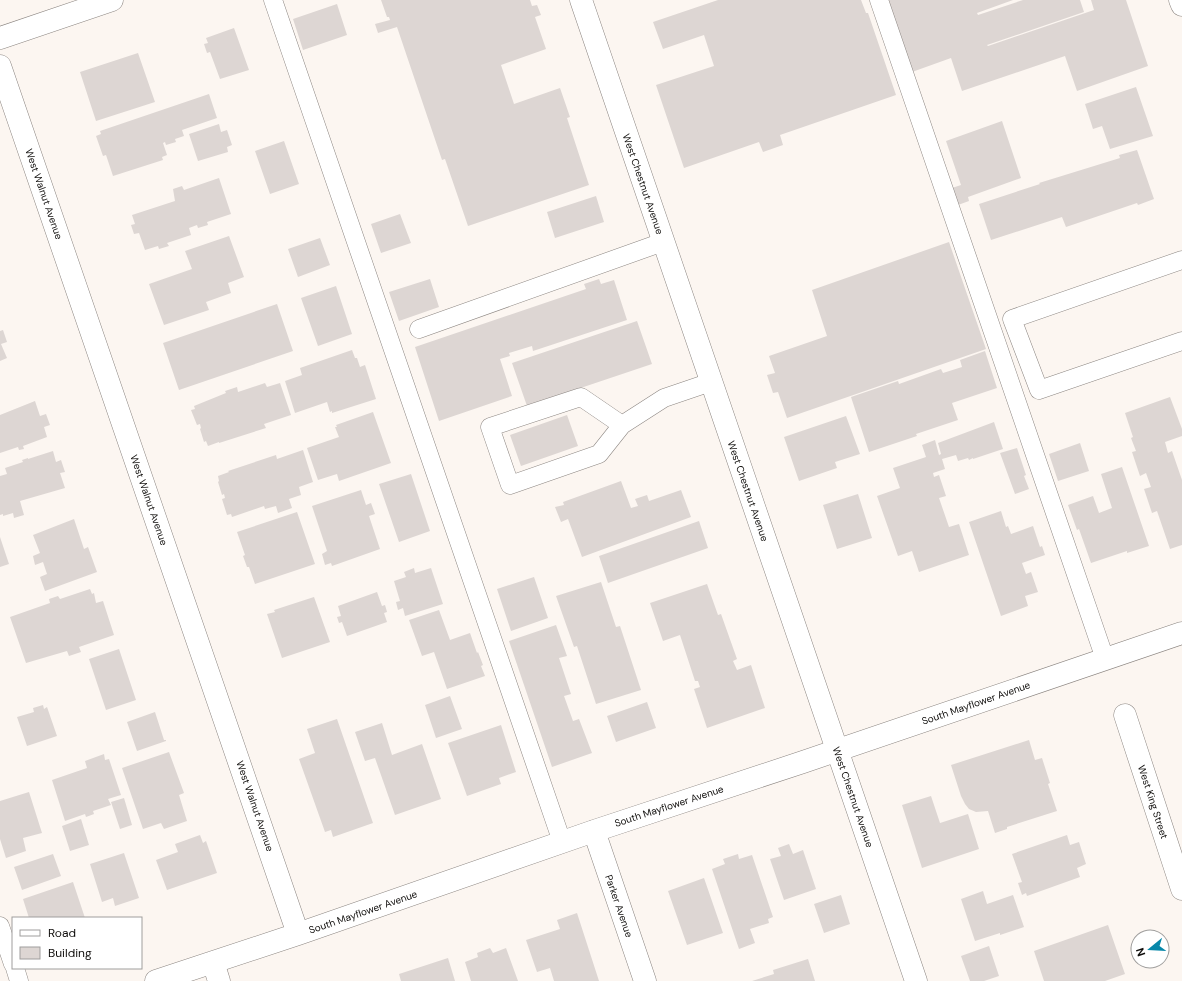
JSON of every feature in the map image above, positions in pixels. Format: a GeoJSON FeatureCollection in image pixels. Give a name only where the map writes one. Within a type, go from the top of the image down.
{"type":"FeatureCollection","features":[{"type":"Feature","properties":{"kind":"street"},"geometry":{"type":"LineString","coordinates":[[0,38],[112,0]]}},
{"type":"Feature","properties":{"kind":"street","name":"West Chestnut Avenue"},"geometry":{"type":"LineString","coordinates":[[581,0],[916,981]]}},
{"type":"Feature","properties":{"kind":"street"},"geometry":{"type":"LineString","coordinates":[[1180,0],[1182,5]]}},
{"type":"Feature","properties":{"kind":"street","name":"West Walnut Avenue"},"geometry":{"type":"LineString","coordinates":[[0,66],[298,934]]}},
{"type":"Feature","properties":{"kind":"street","name":"South Mayflower Avenue"},"geometry":{"type":"LineString","coordinates":[[156,981],[216,972],[298,934],[594,831],[837,751],[1182,633]]}},
{"type":"Feature","properties":{"kind":"street","name":"West King Street"},"geometry":{"type":"LineString","coordinates":[[1125,715],[1182,889]]}},
{"type":"Feature","properties":{"kind":"street","name":"Parker Avenue"},"geometry":{"type":"LineString","coordinates":[[594,831],[645,981]]}},
{"type":"Feature","properties":{"kind":"lane"},"geometry":{"type":"LineString","coordinates":[[273,0],[562,842]]}},
{"type":"Feature","properties":{"kind":"lane"},"geometry":{"type":"LineString","coordinates":[[879,0],[1104,659]]}},
{"type":"Feature","properties":{"kind":"lane"},"geometry":{"type":"LineString","coordinates":[[419,329],[663,242]]}},
{"type":"Feature","properties":{"kind":"lane"},"geometry":{"type":"LineString","coordinates":[[1182,260],[1012,319],[1039,390],[1182,341]]}},
{"type":"Feature","properties":{"kind":"lane"},"geometry":{"type":"LineString","coordinates":[[622,425],[581,397],[490,427],[510,485],[599,454],[622,425],[664,398],[711,382]]}},
{"type":"Feature","properties":{"kind":"lane"},"geometry":{"type":"LineString","coordinates":[[0,926],[12,961]]}},
{"type":"Feature","properties":{"kind":"lane"},"geometry":{"type":"LineString","coordinates":[[14,969],[19,981]]}},
{"type":"Feature","properties":{"kind":"building"},"geometry":{"type":"Polygon","coordinates":[[[381,0],[530,0],[532,6],[537,5],[541,15],[535,17],[546,49],[501,65],[514,104],[560,88],[570,117],[567,118],[589,185],[468,226],[445,159],[442,160],[397,27],[378,33],[375,24],[390,20],[389,17],[387,17],[381,0]]]}},
{"type":"Feature","properties":{"kind":"building"},"geometry":{"type":"Polygon","coordinates":[[[718,0],[861,0],[866,13],[868,13],[896,95],[780,135],[783,145],[763,152],[759,142],[684,168],[656,85],[714,66],[704,35],[663,49],[653,22],[718,0]]]}},
{"type":"Feature","properties":{"kind":"building"},"geometry":{"type":"Polygon","coordinates":[[[887,0],[1013,0],[977,13],[978,15],[1023,0],[1080,0],[1084,12],[987,45],[988,46],[1094,10],[1091,0],[1126,0],[1148,66],[1077,91],[1065,56],[962,91],[951,58],[912,72],[887,0]]]}},
{"type":"Feature","properties":{"kind":"building"},"geometry":{"type":"Polygon","coordinates":[[[337,4],[347,35],[303,50],[293,19],[337,4]]]}},
{"type":"Feature","properties":{"kind":"building"},"geometry":{"type":"Polygon","coordinates":[[[234,28],[249,70],[220,79],[210,52],[207,53],[204,44],[208,43],[206,38],[234,28]]]}},
{"type":"Feature","properties":{"kind":"building"},"geometry":{"type":"Polygon","coordinates":[[[138,53],[155,102],[96,121],[80,72],[138,53]]]}},
{"type":"Feature","properties":{"kind":"building"},"geometry":{"type":"Polygon","coordinates":[[[1136,87],[1153,136],[1110,149],[1102,126],[1093,129],[1085,104],[1136,87]]]}},
{"type":"Feature","properties":{"kind":"building"},"geometry":{"type":"Polygon","coordinates":[[[209,94],[217,118],[182,130],[184,136],[175,139],[176,142],[166,145],[165,142],[163,143],[167,155],[162,157],[163,160],[113,176],[106,155],[103,156],[96,136],[101,134],[100,131],[209,94]]]}},
{"type":"Feature","properties":{"kind":"building"},"geometry":{"type":"Polygon","coordinates":[[[1002,121],[1021,178],[968,197],[969,201],[958,205],[952,188],[961,185],[946,141],[1002,121]]]}},
{"type":"Feature","properties":{"kind":"building"},"geometry":{"type":"Polygon","coordinates":[[[219,124],[221,132],[227,130],[232,145],[227,147],[228,152],[198,161],[189,134],[219,124]]]}},
{"type":"Feature","properties":{"kind":"building"},"geometry":{"type":"Polygon","coordinates":[[[284,141],[299,184],[270,194],[255,151],[284,141]]]}},
{"type":"Feature","properties":{"kind":"building"},"geometry":{"type":"Polygon","coordinates":[[[1137,150],[1154,199],[1138,205],[1137,203],[1066,227],[1062,217],[991,240],[979,204],[1040,184],[1039,183],[1120,158],[1119,155],[1137,150]]]}},
{"type":"Feature","properties":{"kind":"building"},"geometry":{"type":"Polygon","coordinates":[[[219,178],[231,214],[207,222],[208,225],[198,228],[197,225],[189,228],[191,235],[167,243],[169,246],[159,249],[158,246],[145,250],[139,233],[134,234],[131,225],[135,224],[132,215],[175,201],[173,189],[182,186],[184,190],[219,178]]]}},
{"type":"Feature","properties":{"kind":"building"},"geometry":{"type":"Polygon","coordinates":[[[596,196],[604,222],[555,238],[547,212],[596,196]]]}},
{"type":"Feature","properties":{"kind":"building"},"geometry":{"type":"Polygon","coordinates":[[[400,214],[411,243],[381,253],[371,224],[400,214]]]}},
{"type":"Feature","properties":{"kind":"building"},"geometry":{"type":"Polygon","coordinates":[[[229,236],[244,277],[228,283],[231,293],[206,302],[209,310],[164,325],[149,284],[192,269],[185,251],[229,236]]]}},
{"type":"Feature","properties":{"kind":"building"},"geometry":{"type":"Polygon","coordinates":[[[320,238],[330,265],[298,277],[288,249],[320,238]]]}},
{"type":"Feature","properties":{"kind":"building"},"geometry":{"type":"Polygon","coordinates":[[[949,242],[986,349],[787,418],[778,392],[773,393],[767,375],[775,373],[769,356],[827,336],[812,290],[949,242]]]}},
{"type":"Feature","properties":{"kind":"building"},"geometry":{"type":"Polygon","coordinates":[[[430,279],[439,307],[399,321],[389,292],[430,279]]]}},
{"type":"Feature","properties":{"kind":"building"},"geometry":{"type":"Polygon","coordinates":[[[599,279],[601,284],[614,280],[627,320],[533,351],[532,346],[509,353],[510,356],[500,359],[512,396],[439,421],[415,347],[586,289],[584,284],[599,279]]]}},
{"type":"Feature","properties":{"kind":"building"},"geometry":{"type":"Polygon","coordinates":[[[336,286],[352,334],[318,346],[301,298],[336,286]]]}},
{"type":"Feature","properties":{"kind":"building"},"geometry":{"type":"Polygon","coordinates":[[[277,304],[293,351],[179,390],[163,343],[277,304]]]}},
{"type":"Feature","properties":{"kind":"building"},"geometry":{"type":"Polygon","coordinates":[[[637,321],[652,364],[527,406],[512,363],[637,321]]]}},
{"type":"Feature","properties":{"kind":"building"},"geometry":{"type":"Polygon","coordinates":[[[3,330],[7,342],[1,344],[7,358],[0,361],[0,331],[3,330]]]}},
{"type":"Feature","properties":{"kind":"building"},"geometry":{"type":"Polygon","coordinates":[[[352,350],[360,367],[365,365],[376,399],[332,413],[332,411],[330,412],[327,402],[295,413],[285,381],[302,375],[300,368],[352,350]]]}},
{"type":"Feature","properties":{"kind":"building"},"geometry":{"type":"Polygon","coordinates":[[[985,351],[997,388],[952,403],[958,420],[869,452],[851,397],[898,381],[899,384],[941,369],[943,373],[962,367],[960,360],[985,351]]]}},
{"type":"Feature","properties":{"kind":"building"},"geometry":{"type":"Polygon","coordinates":[[[265,383],[267,387],[280,383],[291,415],[264,424],[266,428],[208,446],[206,441],[204,442],[200,424],[197,425],[191,410],[195,409],[194,406],[237,387],[238,392],[265,383]]]}},
{"type":"Feature","properties":{"kind":"building"},"geometry":{"type":"Polygon","coordinates":[[[1170,397],[1182,429],[1182,436],[1165,442],[1168,453],[1172,451],[1182,480],[1182,545],[1170,549],[1157,511],[1152,513],[1144,489],[1151,487],[1146,473],[1140,476],[1132,452],[1136,451],[1131,438],[1133,437],[1125,413],[1170,397]]]}},
{"type":"Feature","properties":{"kind":"building"},"geometry":{"type":"Polygon","coordinates":[[[35,401],[40,416],[46,414],[50,425],[44,427],[47,437],[23,446],[24,449],[19,450],[18,447],[0,453],[0,415],[35,401]]]}},
{"type":"Feature","properties":{"kind":"building"},"geometry":{"type":"Polygon","coordinates":[[[373,412],[391,463],[339,481],[337,474],[318,480],[307,448],[339,437],[335,427],[337,427],[336,425],[373,412]]]}},
{"type":"Feature","properties":{"kind":"building"},"geometry":{"type":"Polygon","coordinates":[[[567,415],[578,446],[521,466],[510,435],[567,415]]]}},
{"type":"Feature","properties":{"kind":"building"},"geometry":{"type":"Polygon","coordinates":[[[846,416],[860,454],[835,462],[837,468],[799,481],[784,437],[846,416]]]}},
{"type":"Feature","properties":{"kind":"building"},"geometry":{"type":"Polygon","coordinates":[[[994,422],[1003,449],[969,460],[968,458],[958,461],[956,455],[942,459],[945,469],[933,473],[934,477],[939,475],[946,496],[939,498],[949,527],[959,524],[969,555],[919,572],[912,551],[898,556],[877,496],[900,488],[893,468],[926,457],[922,445],[935,440],[939,455],[941,454],[938,443],[994,422]]]}},
{"type":"Feature","properties":{"kind":"building"},"geometry":{"type":"Polygon","coordinates":[[[1080,443],[1089,471],[1058,481],[1049,454],[1080,443]]]}},
{"type":"Feature","properties":{"kind":"building"},"geometry":{"type":"Polygon","coordinates":[[[1017,448],[1029,489],[1015,494],[1000,453],[1017,448]]]}},
{"type":"Feature","properties":{"kind":"building"},"geometry":{"type":"Polygon","coordinates":[[[303,450],[313,482],[299,487],[301,495],[289,499],[292,508],[278,513],[276,506],[265,509],[264,506],[232,517],[231,514],[227,515],[222,499],[225,498],[224,494],[222,495],[218,482],[218,476],[229,472],[228,471],[276,455],[277,459],[303,450]]]}},
{"type":"Feature","properties":{"kind":"building"},"geometry":{"type":"Polygon","coordinates":[[[53,451],[56,462],[61,460],[65,472],[60,473],[65,488],[20,501],[24,515],[14,518],[13,513],[3,516],[3,514],[0,515],[0,476],[7,474],[5,468],[23,462],[22,460],[53,451]]]}},
{"type":"Feature","properties":{"kind":"building"},"geometry":{"type":"Polygon","coordinates":[[[1122,467],[1149,546],[1127,553],[1127,551],[1091,563],[1079,529],[1077,530],[1068,505],[1093,496],[1099,513],[1112,508],[1101,474],[1122,467]]]}},
{"type":"Feature","properties":{"kind":"building"},"geometry":{"type":"Polygon","coordinates":[[[411,474],[430,531],[399,542],[379,484],[411,474]]]}},
{"type":"Feature","properties":{"kind":"building"},"geometry":{"type":"Polygon","coordinates":[[[621,481],[631,508],[638,506],[635,499],[647,495],[649,501],[681,490],[691,517],[582,557],[568,519],[561,522],[555,507],[564,505],[563,502],[621,481]]]}},
{"type":"Feature","properties":{"kind":"building"},"geometry":{"type":"Polygon","coordinates":[[[361,490],[366,505],[371,503],[375,514],[369,516],[380,549],[332,566],[331,563],[325,565],[322,554],[327,551],[312,506],[361,490]]]}},
{"type":"Feature","properties":{"kind":"building"},"geometry":{"type":"Polygon","coordinates":[[[858,494],[872,538],[837,549],[823,505],[858,494]]]}},
{"type":"Feature","properties":{"kind":"building"},"geometry":{"type":"Polygon","coordinates":[[[1001,511],[1006,527],[1008,526],[1011,534],[1033,526],[1040,547],[1042,546],[1045,555],[1022,563],[1026,574],[1031,572],[1038,592],[1025,596],[1028,606],[1001,616],[969,522],[1001,511]]]}},
{"type":"Feature","properties":{"kind":"building"},"geometry":{"type":"Polygon","coordinates":[[[297,512],[315,564],[255,584],[243,556],[245,555],[237,532],[297,512]]]}},
{"type":"Feature","properties":{"kind":"building"},"geometry":{"type":"Polygon","coordinates":[[[74,519],[84,549],[88,547],[97,572],[45,591],[40,577],[47,574],[43,562],[35,565],[33,556],[40,553],[33,535],[74,519]]]}},
{"type":"Feature","properties":{"kind":"building"},"geometry":{"type":"Polygon","coordinates":[[[699,521],[708,548],[608,583],[599,556],[699,521]]]}},
{"type":"Feature","properties":{"kind":"building"},"geometry":{"type":"Polygon","coordinates":[[[0,537],[9,564],[0,567],[0,537]]]}},
{"type":"Feature","properties":{"kind":"building"},"geometry":{"type":"Polygon","coordinates":[[[414,568],[415,573],[431,568],[443,604],[405,616],[403,608],[398,610],[396,602],[400,601],[394,581],[406,577],[404,572],[414,568]]]}},
{"type":"Feature","properties":{"kind":"building"},"geometry":{"type":"Polygon","coordinates":[[[534,577],[548,618],[511,631],[497,589],[534,577]]]}},
{"type":"Feature","properties":{"kind":"building"},"geometry":{"type":"Polygon","coordinates":[[[601,582],[616,627],[620,626],[641,690],[596,704],[577,646],[574,647],[556,596],[601,582]]]}},
{"type":"Feature","properties":{"kind":"building"},"geometry":{"type":"Polygon","coordinates":[[[707,584],[718,615],[721,614],[737,659],[733,661],[737,670],[751,665],[765,708],[707,728],[694,689],[700,687],[698,681],[695,681],[680,635],[663,641],[650,603],[707,584]]]}},
{"type":"Feature","properties":{"kind":"building"},"geometry":{"type":"Polygon","coordinates":[[[90,589],[92,594],[94,593],[96,603],[103,601],[114,635],[79,647],[81,652],[69,656],[67,651],[26,663],[10,617],[50,603],[49,599],[58,596],[60,599],[90,589]]]}},
{"type":"Feature","properties":{"kind":"building"},"geometry":{"type":"Polygon","coordinates":[[[377,592],[382,606],[385,605],[387,612],[384,613],[387,622],[347,636],[342,622],[339,623],[337,617],[341,616],[338,606],[377,592]]]}},
{"type":"Feature","properties":{"kind":"building"},"geometry":{"type":"Polygon","coordinates":[[[314,597],[330,642],[282,658],[267,614],[275,612],[274,610],[314,597]]]}},
{"type":"Feature","properties":{"kind":"building"},"geometry":{"type":"Polygon","coordinates":[[[439,610],[450,640],[470,633],[483,665],[481,666],[485,676],[447,689],[434,652],[422,656],[409,620],[439,610]]]}},
{"type":"Feature","properties":{"kind":"building"},"geometry":{"type":"Polygon","coordinates":[[[556,625],[567,656],[559,658],[571,694],[564,696],[573,721],[579,719],[592,753],[552,767],[509,641],[556,625]]]}},
{"type":"Feature","properties":{"kind":"building"},"geometry":{"type":"Polygon","coordinates":[[[119,649],[136,700],[106,710],[89,659],[119,649]]]}},
{"type":"Feature","properties":{"kind":"building"},"geometry":{"type":"Polygon","coordinates":[[[450,696],[462,729],[436,738],[425,705],[450,696]]]}},
{"type":"Feature","properties":{"kind":"building"},"geometry":{"type":"Polygon","coordinates":[[[647,702],[656,728],[616,742],[607,716],[647,702]]]}},
{"type":"Feature","properties":{"kind":"building"},"geometry":{"type":"Polygon","coordinates":[[[43,705],[44,709],[47,707],[57,736],[27,746],[17,717],[34,712],[33,708],[43,705]]]}},
{"type":"Feature","properties":{"kind":"building"},"geometry":{"type":"Polygon","coordinates":[[[155,712],[164,740],[166,741],[137,751],[127,722],[155,712]]]}},
{"type":"Feature","properties":{"kind":"building"},"geometry":{"type":"Polygon","coordinates":[[[337,719],[373,823],[333,837],[331,830],[325,832],[299,759],[315,753],[307,729],[337,719]]]}},
{"type":"Feature","properties":{"kind":"building"},"geometry":{"type":"Polygon","coordinates":[[[382,723],[392,755],[422,744],[441,799],[395,815],[375,758],[365,761],[355,732],[382,723]]]}},
{"type":"Feature","properties":{"kind":"building"},"geometry":{"type":"Polygon","coordinates":[[[501,725],[516,772],[499,778],[501,784],[467,796],[448,743],[501,725]]]}},
{"type":"Feature","properties":{"kind":"building"},"geometry":{"type":"Polygon","coordinates":[[[1029,740],[1035,760],[1042,758],[1050,783],[1048,784],[1057,811],[1007,827],[1007,829],[995,833],[988,811],[976,812],[969,809],[965,804],[951,765],[1029,740]]]}},
{"type":"Feature","properties":{"kind":"building"},"geometry":{"type":"Polygon","coordinates":[[[169,752],[184,793],[179,795],[187,821],[164,829],[161,823],[143,829],[122,768],[169,752]]]}},
{"type":"Feature","properties":{"kind":"building"},"geometry":{"type":"Polygon","coordinates":[[[104,754],[105,760],[109,759],[121,795],[108,799],[111,805],[93,811],[94,814],[86,817],[85,814],[65,821],[52,780],[87,768],[85,761],[104,754]]]}},
{"type":"Feature","properties":{"kind":"building"},"geometry":{"type":"Polygon","coordinates":[[[29,792],[42,833],[23,838],[26,851],[6,858],[0,839],[0,801],[29,792]]]}},
{"type":"Feature","properties":{"kind":"building"},"geometry":{"type":"Polygon","coordinates":[[[931,796],[940,823],[968,814],[979,849],[922,868],[902,805],[931,796]]]}},
{"type":"Feature","properties":{"kind":"building"},"geometry":{"type":"Polygon","coordinates":[[[124,798],[132,825],[120,829],[111,802],[124,798]]]}},
{"type":"Feature","properties":{"kind":"building"},"geometry":{"type":"Polygon","coordinates":[[[81,819],[89,845],[70,851],[62,826],[81,819]]]}},
{"type":"Feature","properties":{"kind":"building"},"geometry":{"type":"Polygon","coordinates":[[[200,835],[203,843],[206,841],[217,873],[167,890],[156,860],[178,852],[175,844],[200,835]]]}},
{"type":"Feature","properties":{"kind":"building"},"geometry":{"type":"Polygon","coordinates":[[[1067,835],[1070,845],[1079,842],[1086,864],[1077,868],[1080,877],[1027,896],[1026,893],[1022,895],[1018,883],[1022,882],[1012,854],[1067,835]]]}},
{"type":"Feature","properties":{"kind":"building"},"geometry":{"type":"Polygon","coordinates":[[[789,844],[793,854],[803,850],[816,889],[784,900],[770,859],[781,856],[778,848],[789,844]]]}},
{"type":"Feature","properties":{"kind":"building"},"geometry":{"type":"Polygon","coordinates":[[[124,853],[139,898],[115,906],[113,898],[102,902],[90,864],[124,853]]]}},
{"type":"Feature","properties":{"kind":"building"},"geometry":{"type":"Polygon","coordinates":[[[53,854],[61,876],[22,890],[14,867],[53,854]]]}},
{"type":"Feature","properties":{"kind":"building"},"geometry":{"type":"Polygon","coordinates":[[[738,854],[739,859],[752,855],[773,917],[768,919],[769,923],[750,929],[755,943],[739,949],[712,869],[725,864],[723,859],[738,854]]]}},
{"type":"Feature","properties":{"kind":"building"},"geometry":{"type":"Polygon","coordinates":[[[704,878],[723,933],[687,945],[668,891],[704,878]]]}},
{"type":"Feature","properties":{"kind":"building"},"geometry":{"type":"Polygon","coordinates":[[[73,882],[85,917],[29,917],[23,899],[73,882]]]}},
{"type":"Feature","properties":{"kind":"building"},"geometry":{"type":"Polygon","coordinates":[[[983,891],[987,904],[1013,895],[1024,927],[975,941],[961,899],[983,891]]]}},
{"type":"Feature","properties":{"kind":"building"},"geometry":{"type":"Polygon","coordinates":[[[841,895],[850,924],[824,933],[814,904],[841,895]]]}},
{"type":"Feature","properties":{"kind":"building"},"geometry":{"type":"Polygon","coordinates":[[[577,913],[599,981],[554,981],[550,968],[537,972],[526,940],[560,929],[557,920],[577,913]]]}},
{"type":"Feature","properties":{"kind":"building"},"geometry":{"type":"Polygon","coordinates":[[[1108,925],[1125,974],[1105,981],[1044,981],[1034,951],[1108,925]]]}},
{"type":"Feature","properties":{"kind":"building"},"geometry":{"type":"Polygon","coordinates":[[[989,946],[999,976],[984,981],[970,981],[961,956],[989,946]]]}},
{"type":"Feature","properties":{"kind":"building"},"geometry":{"type":"Polygon","coordinates":[[[490,948],[493,953],[506,948],[518,981],[471,981],[465,962],[478,957],[477,953],[490,948]]]}},
{"type":"Feature","properties":{"kind":"building"},"geometry":{"type":"Polygon","coordinates":[[[448,958],[455,981],[401,981],[399,974],[448,958]]]}},
{"type":"Feature","properties":{"kind":"building"},"geometry":{"type":"Polygon","coordinates":[[[808,959],[815,981],[752,981],[774,974],[773,970],[808,959]]]}}]}
